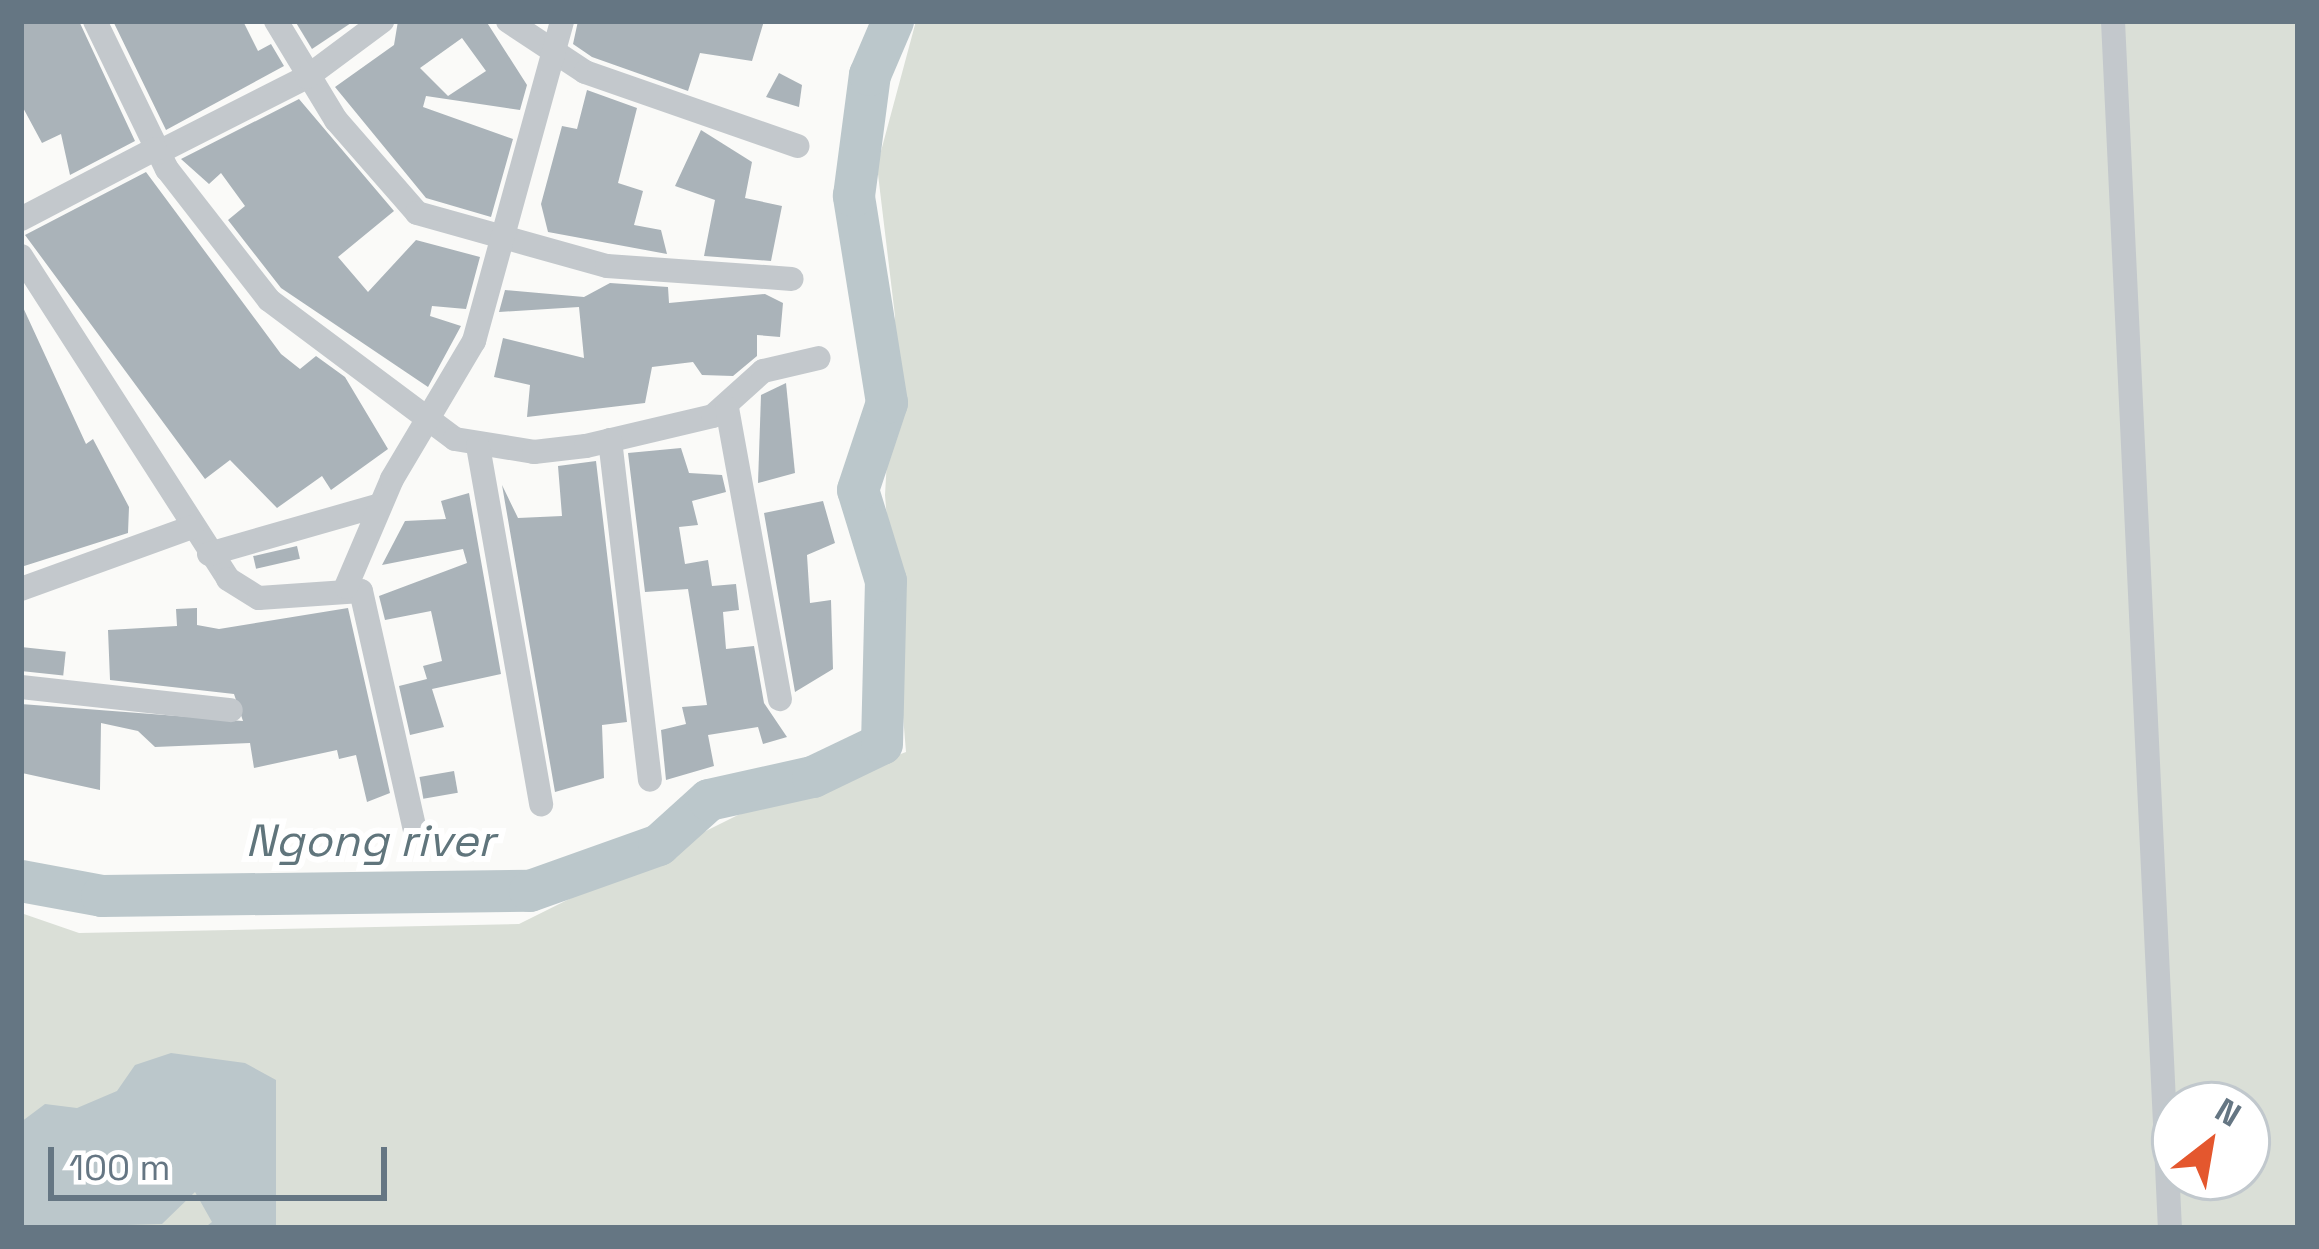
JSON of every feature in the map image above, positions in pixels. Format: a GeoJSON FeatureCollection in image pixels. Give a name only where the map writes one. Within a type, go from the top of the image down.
{"type":"FeatureCollection","features":[{"type":"Feature","properties":{"kind":"street"},"geometry":{"type":"LineString","coordinates":[[95,21],[156,151],[269,300],[429,422],[478,446],[534,452],[610,440],[727,408],[763,371],[819,358]]}},
{"type":"Feature","properties":{"kind":"street"},"geometry":{"type":"LineString","coordinates":[[276,21],[307,77],[417,213],[503,241],[607,266],[792,279]]}},
{"type":"Feature","properties":{"kind":"street"},"geometry":{"type":"LineString","coordinates":[[21,219],[307,77],[382,21]]}},
{"type":"Feature","properties":{"kind":"street"},"geometry":{"type":"LineString","coordinates":[[508,21],[555,56],[797,146]]}},
{"type":"Feature","properties":{"kind":"street"},"geometry":{"type":"LineString","coordinates":[[346,587],[380,505],[474,341],[562,21]]}},
{"type":"Feature","properties":{"kind":"street"},"geometry":{"type":"LineString","coordinates":[[2113,21],[2170,1228]]}},
{"type":"Feature","properties":{"kind":"street"},"geometry":{"type":"LineString","coordinates":[[21,256],[209,554],[259,598],[346,587],[364,597],[415,831]]}},
{"type":"Feature","properties":{"kind":"street"},"geometry":{"type":"LineString","coordinates":[[727,408],[780,699]]}},
{"type":"Feature","properties":{"kind":"street"},"geometry":{"type":"LineString","coordinates":[[610,440],[650,780]]}},
{"type":"Feature","properties":{"kind":"street"},"geometry":{"type":"LineString","coordinates":[[478,446],[541,805]]}},
{"type":"Feature","properties":{"kind":"street"},"geometry":{"type":"LineString","coordinates":[[209,554],[380,505]]}},
{"type":"Feature","properties":{"kind":"street"},"geometry":{"type":"LineString","coordinates":[[21,590],[192,527]]}},
{"type":"Feature","properties":{"kind":"street"},"geometry":{"type":"LineString","coordinates":[[21,688],[231,710]]}},
{"type":"Feature","properties":{"kind":"shaded area"},"geometry":{"type":"Polygon","coordinates":[[[916,21],[2298,21],[2298,1228],[21,1228],[21,913],[79,933],[519,924],[738,815],[906,752],[885,495],[895,316],[877,166],[916,21]]]}},
{"type":"Feature","properties":{"kind":"shaded area"},"geometry":{"type":"Polygon","coordinates":[[[171,1053],[245,1063],[276,1080],[276,1228],[204,1228],[212,1222],[195,1192],[162,1224],[21,1228],[21,1122],[45,1104],[77,1108],[117,1091],[135,1065],[171,1053]]]}},
{"type":"Feature","properties":{"kind":"building"},"geometry":{"type":"Polygon","coordinates":[[[21,21],[79,21],[135,141],[70,175],[61,134],[42,143],[21,104],[21,21]]]}},
{"type":"Feature","properties":{"kind":"building"},"geometry":{"type":"Polygon","coordinates":[[[113,21],[243,21],[258,51],[271,44],[284,66],[166,130],[113,21]]]}},
{"type":"Feature","properties":{"kind":"building"},"geometry":{"type":"Polygon","coordinates":[[[295,21],[354,21],[312,49],[295,21]]]}},
{"type":"Feature","properties":{"kind":"building"},"geometry":{"type":"Polygon","coordinates":[[[398,21],[486,21],[527,85],[520,110],[426,96],[423,107],[513,139],[491,217],[426,198],[335,87],[394,45],[398,21]],[[462,38],[420,68],[448,96],[486,71],[462,38]]]}},
{"type":"Feature","properties":{"kind":"building"},"geometry":{"type":"Polygon","coordinates":[[[578,21],[764,21],[752,61],[700,53],[688,91],[592,57],[573,44],[578,21]]]}},
{"type":"Feature","properties":{"kind":"building"},"geometry":{"type":"Polygon","coordinates":[[[779,73],[802,85],[799,107],[766,97],[779,73]]]}},
{"type":"Feature","properties":{"kind":"building"},"geometry":{"type":"Polygon","coordinates":[[[587,90],[637,108],[618,183],[643,191],[634,225],[661,230],[667,254],[548,232],[541,204],[562,126],[577,129],[587,90]]]}},
{"type":"Feature","properties":{"kind":"building"},"geometry":{"type":"Polygon","coordinates":[[[299,99],[394,211],[338,257],[368,292],[416,240],[480,257],[466,309],[432,306],[430,316],[461,326],[428,387],[281,288],[228,220],[245,206],[221,173],[209,184],[181,159],[299,99]]]}},
{"type":"Feature","properties":{"kind":"building"},"geometry":{"type":"Polygon","coordinates":[[[701,130],[752,162],[745,198],[782,206],[771,261],[704,256],[715,200],[675,186],[701,130]]]}},
{"type":"Feature","properties":{"kind":"building"},"geometry":{"type":"Polygon","coordinates":[[[146,172],[281,354],[300,369],[316,356],[345,377],[388,449],[331,490],[322,476],[277,508],[230,460],[205,479],[25,235],[146,172]]]}},
{"type":"Feature","properties":{"kind":"building"},"geometry":{"type":"Polygon","coordinates":[[[610,283],[668,287],[669,303],[765,294],[783,303],[780,337],[757,335],[757,356],[733,376],[702,375],[693,362],[652,367],[645,403],[527,417],[530,385],[494,377],[503,338],[584,358],[579,307],[499,312],[505,290],[584,297],[610,283]]]}},
{"type":"Feature","properties":{"kind":"building"},"geometry":{"type":"Polygon","coordinates":[[[21,303],[86,444],[93,439],[129,507],[128,533],[21,567],[21,303]]]}},
{"type":"Feature","properties":{"kind":"building"},"geometry":{"type":"Polygon","coordinates":[[[786,383],[795,473],[758,483],[761,395],[786,383]]]}},
{"type":"Feature","properties":{"kind":"building"},"geometry":{"type":"Polygon","coordinates":[[[681,448],[689,473],[722,475],[726,492],[692,501],[698,525],[679,527],[685,564],[708,560],[712,586],[736,584],[739,610],[723,612],[726,649],[754,646],[764,703],[787,737],[763,744],[758,727],[708,735],[714,766],[666,780],[661,730],[686,724],[682,707],[707,705],[688,589],[645,592],[628,453],[681,448]]]}},
{"type":"Feature","properties":{"kind":"building"},"geometry":{"type":"Polygon","coordinates":[[[596,461],[627,722],[602,725],[604,778],[555,792],[502,485],[518,518],[562,516],[558,466],[596,461]]]}},
{"type":"Feature","properties":{"kind":"building"},"geometry":{"type":"Polygon","coordinates":[[[469,493],[501,674],[432,689],[444,727],[410,735],[399,686],[427,679],[423,666],[442,661],[431,611],[385,620],[379,596],[467,563],[463,549],[382,565],[405,521],[446,519],[441,501],[469,493]]]}},
{"type":"Feature","properties":{"kind":"building"},"geometry":{"type":"Polygon","coordinates":[[[823,501],[835,543],[807,555],[810,603],[831,600],[833,669],[795,692],[764,513],[823,501]]]}},
{"type":"Feature","properties":{"kind":"building"},"geometry":{"type":"Polygon","coordinates":[[[297,546],[300,559],[256,569],[253,556],[297,546]]]}},
{"type":"Feature","properties":{"kind":"building"},"geometry":{"type":"Polygon","coordinates":[[[197,608],[197,625],[219,629],[348,608],[390,793],[367,802],[356,755],[339,759],[337,750],[254,768],[250,743],[155,747],[138,731],[101,723],[100,790],[22,773],[21,704],[243,721],[234,694],[110,680],[108,630],[177,626],[176,609],[197,608]]]}},
{"type":"Feature","properties":{"kind":"building"},"geometry":{"type":"Polygon","coordinates":[[[21,647],[66,652],[63,676],[21,671],[21,647]]]}},
{"type":"Feature","properties":{"kind":"building"},"geometry":{"type":"Polygon","coordinates":[[[454,771],[458,793],[423,799],[420,777],[454,771]]]}},
{"type":"Feature","properties":{"kind":"waterway","name":"Ngong river"},"geometry":{"type":"LineString","coordinates":[[21,881],[102,896],[530,891],[659,845],[709,800],[813,777],[882,744],[886,581],[858,490],[887,403],[854,196],[870,75],[893,21]]}}]}
